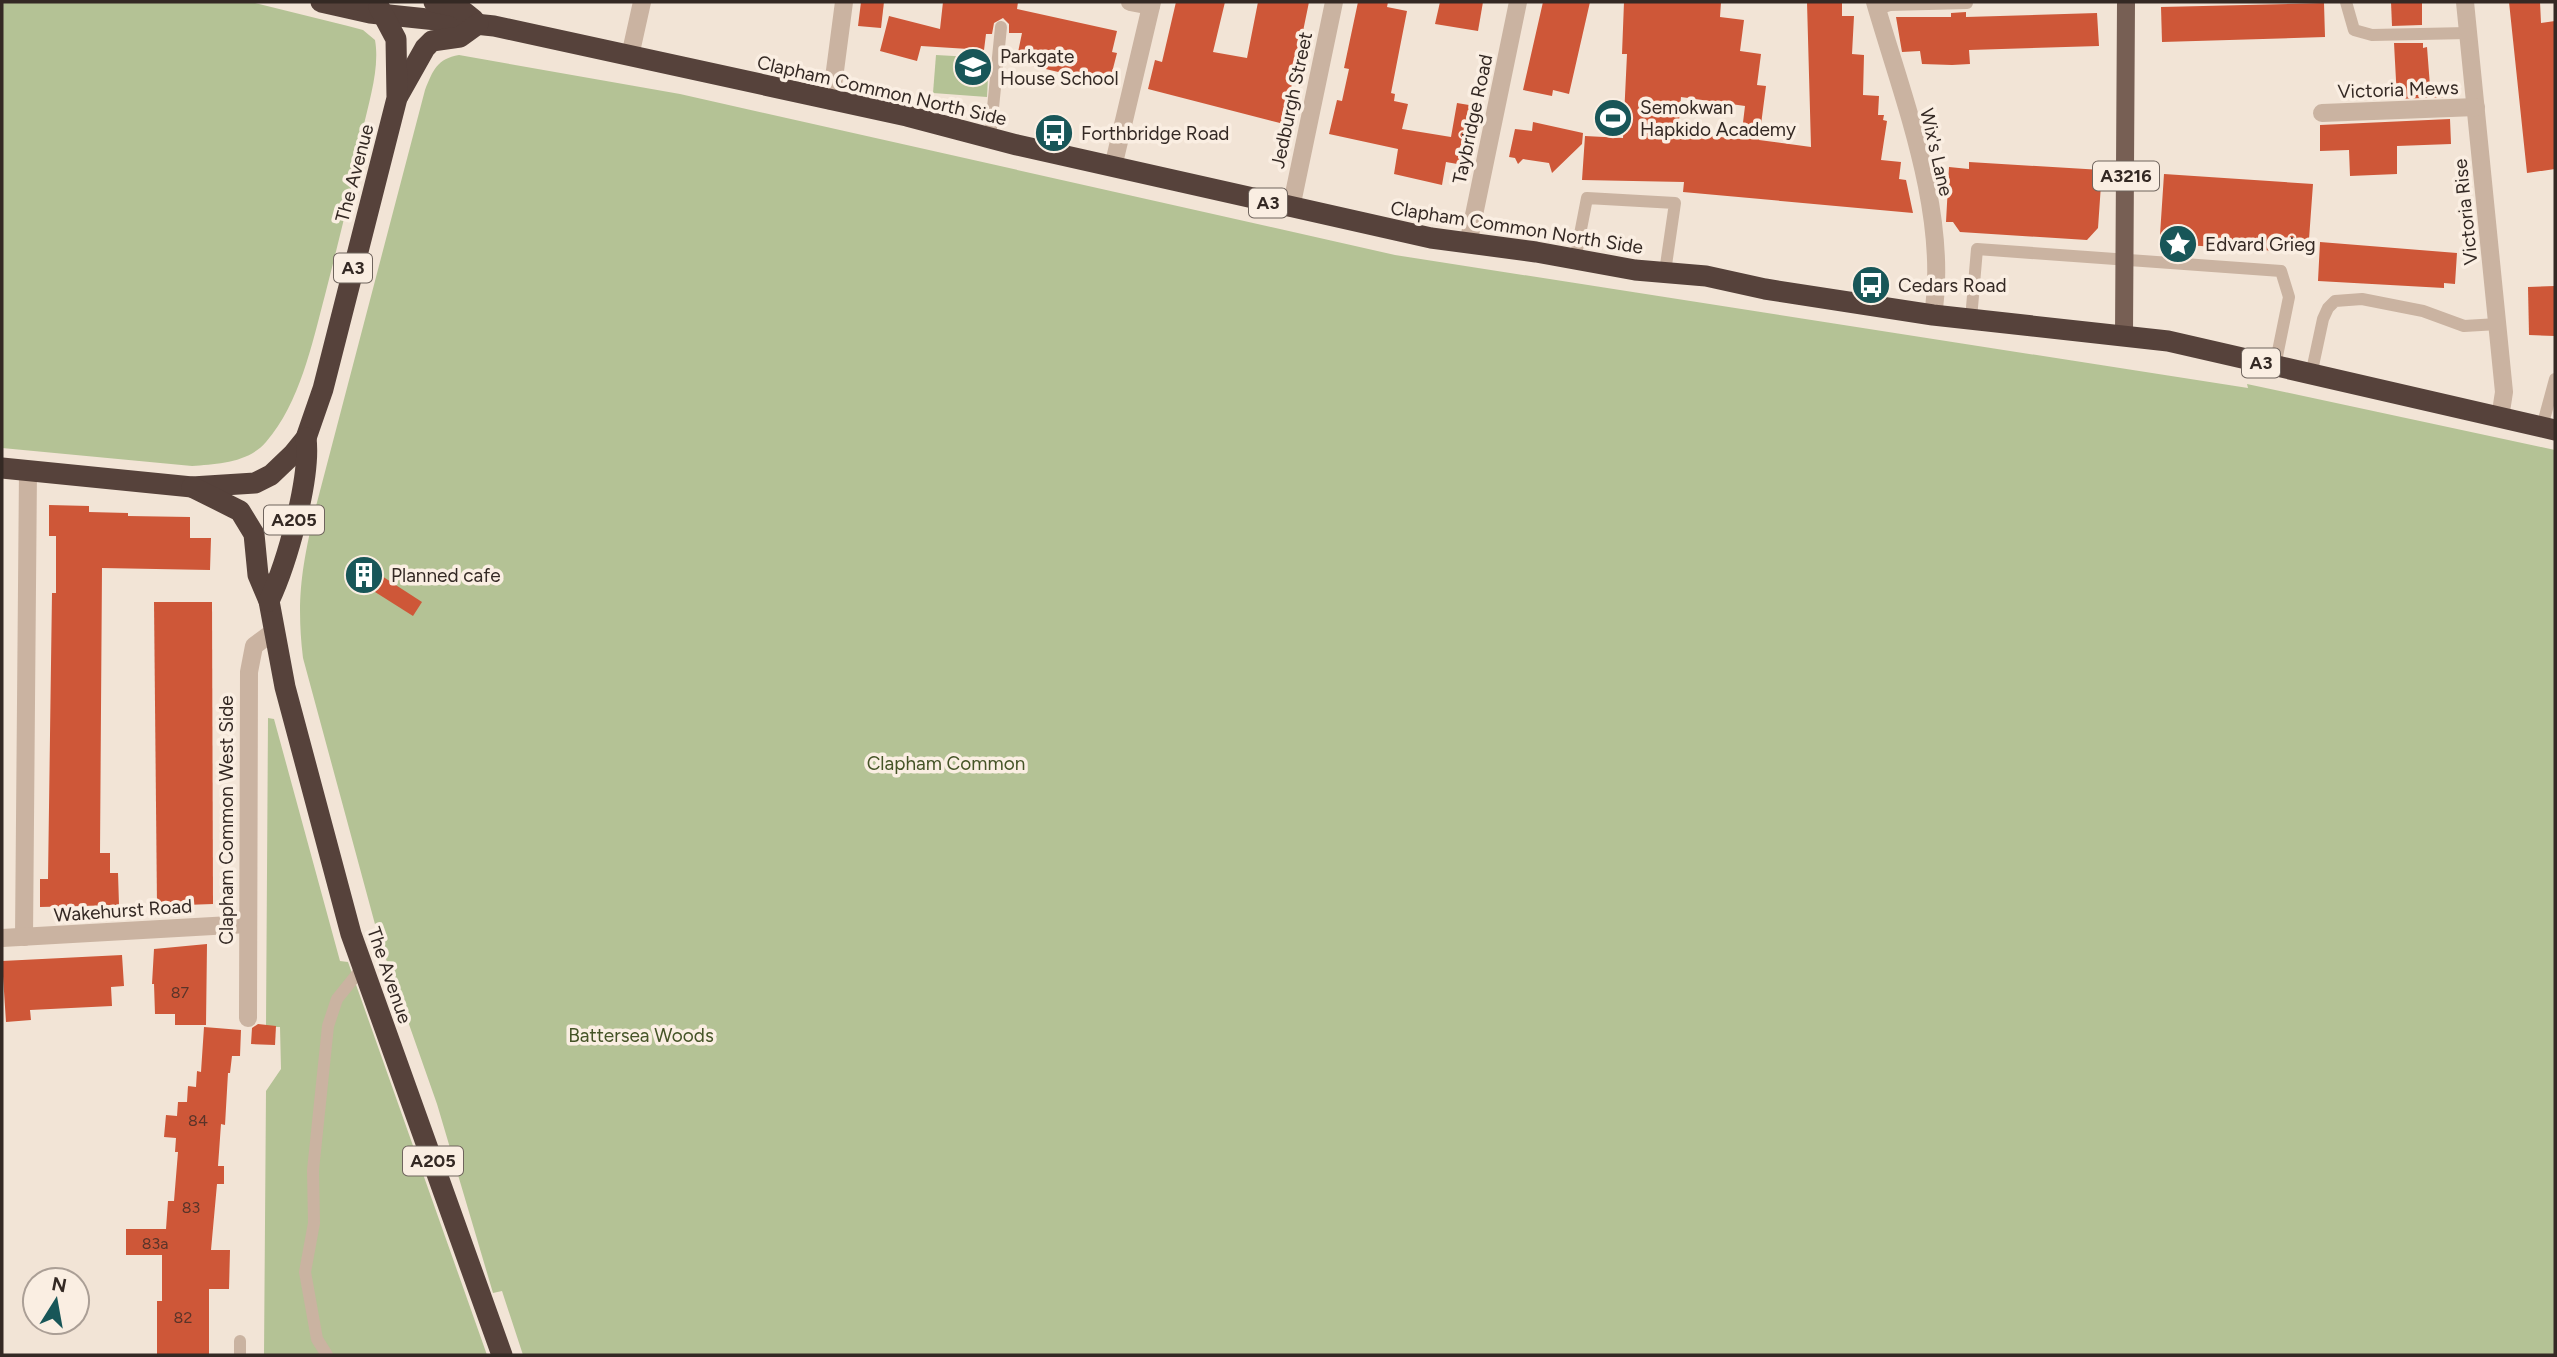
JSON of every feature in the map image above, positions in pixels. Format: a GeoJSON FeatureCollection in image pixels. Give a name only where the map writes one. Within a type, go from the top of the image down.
{"type":"FeatureCollection","features":[{"type":"Feature","properties":{"kind":"highway"},"geometry":{"type":"LineString","coordinates":[[321,2],[381,8],[478,24]]}},
{"type":"Feature","properties":{"kind":"highway","name":"Clapham Common North Side"},"geometry":{"type":"LineString","coordinates":[[434,2],[458,7],[478,24],[906,116],[1291,208],[1468,244],[1706,276],[1765,289],[1933,315],[2091,334],[2124,335],[2183,344],[2549,428]]}},
{"type":"Feature","properties":{"kind":"highway","name":"The Avenue"},"geometry":{"type":"LineString","coordinates":[[306,438],[323,389],[397,98],[396,39],[381,8]]}},
{"type":"Feature","properties":{"kind":"highway","name":"A3"},"geometry":{"type":"LineString","coordinates":[[397,98],[425,48],[432,41],[460,37],[478,24]]}},
{"type":"Feature","properties":{"kind":"highway","name":"A3"},"geometry":{"type":"LineString","coordinates":[[2,468],[192,486],[262,480],[271,475],[306,438]]}},
{"type":"Feature","properties":{"kind":"highway","name":"A205"},"geometry":{"type":"LineString","coordinates":[[269,601],[280,577],[309,459],[306,438]]}},
{"type":"Feature","properties":{"kind":"highway","name":"A205"},"geometry":{"type":"LineString","coordinates":[[192,486],[240,511],[250,524],[254,534],[258,575],[269,601]]}},
{"type":"Feature","properties":{"kind":"highway","name":"The Avenue"},"geometry":{"type":"LineString","coordinates":[[269,601],[285,687],[362,968],[502,1355]]}},
{"type":"Feature","properties":{"kind":"main road","name":"A3216"},"geometry":{"type":"LineString","coordinates":[[2124,335],[2126,2]]}},
{"type":"Feature","properties":{"kind":"street"},"geometry":{"type":"LineString","coordinates":[[630,56],[642,2]]}},
{"type":"Feature","properties":{"kind":"street"},"geometry":{"type":"LineString","coordinates":[[831,101],[844,2]]}},
{"type":"Feature","properties":{"kind":"street"},"geometry":{"type":"LineString","coordinates":[[1112,167],[1152,4],[1130,2]]}},
{"type":"Feature","properties":{"kind":"street","name":"Jedburgh Street"},"geometry":{"type":"LineString","coordinates":[[1291,208],[1334,2]]}},
{"type":"Feature","properties":{"kind":"street","name":"Taybridge Road"},"geometry":{"type":"LineString","coordinates":[[1468,244],[1518,2]]}},
{"type":"Feature","properties":{"kind":"street","name":"Victoria Rise"},"geometry":{"type":"LineString","coordinates":[[2465,2],[2504,392],[2500,418]]}},
{"type":"Feature","properties":{"kind":"street","name":"Wix's Lane"},"geometry":{"type":"LineString","coordinates":[[1876,5],[1928,199],[1937,271],[1933,315]]}},
{"type":"Feature","properties":{"kind":"street","name":"Victoria Mews"},"geometry":{"type":"LineString","coordinates":[[2322,113],[2476,107]]}},
{"type":"Feature","properties":{"kind":"street"},"geometry":{"type":"LineString","coordinates":[[24,937],[29,470]]}},
{"type":"Feature","properties":{"kind":"street","name":"Clapham Common West Side"},"geometry":{"type":"LineString","coordinates":[[248,1018],[249,672],[254,646],[273,632]]}},
{"type":"Feature","properties":{"kind":"street","name":"Wakehurst Road"},"geometry":{"type":"LineString","coordinates":[[2,938],[248,924]]}},
{"type":"Feature","properties":{"kind":"lane"},"geometry":{"type":"LineString","coordinates":[[2346,2],[2354,30],[2372,35],[2468,33]]}},
{"type":"Feature","properties":{"kind":"lane"},"geometry":{"type":"LineString","coordinates":[[1876,5],[1966,3]]}},
{"type":"Feature","properties":{"kind":"lane"},"geometry":{"type":"LineString","coordinates":[[990,138],[1001,27]]}},
{"type":"Feature","properties":{"kind":"lane"},"geometry":{"type":"LineString","coordinates":[[1575,260],[1587,198],[1675,203],[1665,272]]}},
{"type":"Feature","properties":{"kind":"lane"},"geometry":{"type":"LineString","coordinates":[[1971,319],[1977,248],[2281,271],[2289,297],[2275,366]]}},
{"type":"Feature","properties":{"kind":"lane"},"geometry":{"type":"LineString","coordinates":[[2311,375],[2323,319],[2335,301],[2362,299],[2423,311],[2464,326],[2498,324]]}},
{"type":"Feature","properties":{"kind":"lane"},"geometry":{"type":"LineString","coordinates":[[2549,428],[2555,379]]}},
{"type":"Feature","properties":{"kind":"lane"},"geometry":{"type":"LineString","coordinates":[[327,1355],[317,1339],[305,1272],[314,1223],[313,1170],[328,1027],[337,999],[362,968]]}},
{"type":"Feature","properties":{"kind":"lane"},"geometry":{"type":"LineString","coordinates":[[240,1341],[240,1355]]}},
{"type":"Feature","properties":{"kind":"green space"},"geometry":{"type":"Polygon","coordinates":[[[2,2],[251,2],[363,30],[375,40],[376,62],[371,96],[346,212],[310,353],[288,409],[259,449],[232,461],[192,466],[2,448],[2,2]]]}},
{"type":"Feature","properties":{"kind":"green space","name":"Clapham Common"},"geometry":{"type":"Polygon","coordinates":[[[459,55],[680,94],[1395,255],[2248,388],[2247,384],[2555,450],[2555,1355],[523,1355],[502,1291],[493,1293],[437,1104],[379,939],[303,658],[300,618],[302,583],[315,510],[425,90],[437,66],[446,59],[459,55]]]}},
{"type":"Feature","properties":{"kind":"green space"},"geometry":{"type":"Polygon","coordinates":[[[936,55],[989,58],[987,97],[933,93],[936,55]]]}},
{"type":"Feature","properties":{"kind":"green space"},"geometry":{"type":"Polygon","coordinates":[[[268,718],[274,719],[340,961],[348,962],[487,1355],[264,1355],[266,1091],[281,1069],[280,1027],[266,1027],[268,718]]]}},
{"type":"Feature","properties":{"kind":"building"},"geometry":{"type":"Polygon","coordinates":[[[861,2],[884,2],[881,28],[858,26],[861,2]]]}},
{"type":"Feature","properties":{"kind":"building"},"geometry":{"type":"Polygon","coordinates":[[[943,2],[1018,2],[1017,9],[1117,31],[1112,52],[1117,53],[1109,84],[1016,62],[1022,33],[1009,33],[1009,24],[1003,18],[994,23],[992,34],[986,34],[984,50],[921,46],[917,61],[880,51],[889,16],[940,29],[943,2]]]}},
{"type":"Feature","properties":{"kind":"building"},"geometry":{"type":"Polygon","coordinates":[[[1176,2],[1225,2],[1213,52],[1247,58],[1258,2],[1309,2],[1284,124],[1148,89],[1155,60],[1162,62],[1176,2]]]}},
{"type":"Feature","properties":{"kind":"building"},"geometry":{"type":"Polygon","coordinates":[[[1358,2],[1388,2],[1387,7],[1407,11],[1391,93],[1395,94],[1394,101],[1408,104],[1402,129],[1451,137],[1457,103],[1475,106],[1463,165],[1446,162],[1442,185],[1394,174],[1398,149],[1329,134],[1337,100],[1342,101],[1349,69],[1344,68],[1358,2]]]}},
{"type":"Feature","properties":{"kind":"building"},"geometry":{"type":"Polygon","coordinates":[[[1440,2],[1483,2],[1478,31],[1435,24],[1440,2]]]}},
{"type":"Feature","properties":{"kind":"building"},"geometry":{"type":"Polygon","coordinates":[[[1543,2],[1590,2],[1569,94],[1553,90],[1552,96],[1523,90],[1543,2]]]}},
{"type":"Feature","properties":{"kind":"building"},"geometry":{"type":"Polygon","coordinates":[[[1624,2],[1721,2],[1720,17],[1744,20],[1740,51],[1761,54],[1757,85],[1766,86],[1759,140],[1811,147],[1807,2],[1842,2],[1842,16],[1854,16],[1852,54],[1864,55],[1863,95],[1879,96],[1878,115],[1884,115],[1883,120],[1887,121],[1881,160],[1901,162],[1899,179],[1906,180],[1913,213],[1683,192],[1684,182],[1582,180],[1585,136],[1623,138],[1627,54],[1622,54],[1624,2]],[[1681,97],[1678,133],[1741,139],[1745,106],[1681,97]]]}},
{"type":"Feature","properties":{"kind":"building"},"geometry":{"type":"Polygon","coordinates":[[[2391,2],[2422,2],[2422,25],[2392,26],[2391,2]]]}},
{"type":"Feature","properties":{"kind":"building"},"geometry":{"type":"Polygon","coordinates":[[[2509,2],[2540,2],[2541,23],[2555,21],[2555,169],[2527,173],[2509,2]]]}},
{"type":"Feature","properties":{"kind":"building"},"geometry":{"type":"Polygon","coordinates":[[[2324,3],[2325,37],[2162,42],[2161,7],[2324,3]]]}},
{"type":"Feature","properties":{"kind":"building"},"geometry":{"type":"Polygon","coordinates":[[[1966,12],[1966,17],[2097,13],[2099,46],[1969,50],[1970,64],[1952,65],[1922,64],[1920,51],[1902,52],[1896,17],[1951,17],[1951,13],[1966,12]]]}},
{"type":"Feature","properties":{"kind":"building"},"geometry":{"type":"Polygon","coordinates":[[[2394,43],[2423,43],[2423,48],[2427,47],[2430,86],[2448,85],[2448,97],[2397,99],[2394,43]]]}},
{"type":"Feature","properties":{"kind":"building"},"geometry":{"type":"Polygon","coordinates":[[[2450,119],[2451,144],[2397,146],[2397,174],[2350,176],[2349,150],[2320,151],[2320,125],[2450,119]]]}},
{"type":"Feature","properties":{"kind":"building"},"geometry":{"type":"Polygon","coordinates":[[[1533,122],[1583,133],[1582,144],[1552,173],[1549,163],[1523,159],[1518,164],[1515,158],[1509,157],[1515,129],[1532,131],[1533,122]]]}},
{"type":"Feature","properties":{"kind":"building"},"geometry":{"type":"Polygon","coordinates":[[[1969,162],[2102,170],[2098,228],[2087,240],[1960,232],[1953,222],[1946,222],[1949,167],[1969,169],[1969,162]]]}},
{"type":"Feature","properties":{"kind":"building"},"geometry":{"type":"Polygon","coordinates":[[[2164,174],[2313,184],[2308,253],[2171,244],[2166,236],[2160,235],[2164,174]]]}},
{"type":"Feature","properties":{"kind":"building"},"geometry":{"type":"Polygon","coordinates":[[[2320,242],[2457,253],[2455,284],[2444,283],[2444,288],[2318,281],[2320,242]]]}},
{"type":"Feature","properties":{"kind":"building"},"geometry":{"type":"Polygon","coordinates":[[[2555,286],[2555,336],[2529,335],[2528,287],[2555,286]]]}},
{"type":"Feature","properties":{"kind":"building"},"geometry":{"type":"Polygon","coordinates":[[[49,505],[89,506],[89,512],[128,513],[128,516],[190,517],[190,538],[211,538],[210,570],[102,568],[100,853],[110,853],[110,873],[118,873],[119,905],[40,907],[40,879],[48,879],[52,593],[56,593],[56,536],[49,536],[49,505]]]}},
{"type":"Feature","properties":{"kind":"building"},"geometry":{"type":"Polygon","coordinates":[[[354,558],[422,602],[413,616],[345,573],[354,558]]]}},
{"type":"Feature","properties":{"kind":"building"},"geometry":{"type":"Polygon","coordinates":[[[154,602],[212,602],[213,904],[157,906],[154,602]]]}},
{"type":"Feature","properties":{"kind":"building"},"geometry":{"type":"Polygon","coordinates":[[[207,944],[206,1025],[175,1025],[175,1014],[155,1014],[152,984],[154,949],[207,944]]]}},
{"type":"Feature","properties":{"kind":"building"},"geometry":{"type":"Polygon","coordinates":[[[122,955],[124,986],[111,987],[112,1006],[30,1010],[31,1020],[6,1022],[2,961],[122,955]]]}},
{"type":"Feature","properties":{"kind":"building"},"geometry":{"type":"Polygon","coordinates":[[[258,1024],[276,1026],[275,1045],[251,1044],[252,1028],[258,1024]]]}},
{"type":"Feature","properties":{"kind":"building"},"geometry":{"type":"Polygon","coordinates":[[[204,1027],[241,1030],[240,1056],[232,1056],[228,1073],[225,1125],[221,1124],[218,1166],[224,1166],[224,1184],[217,1184],[211,1250],[230,1250],[229,1289],[209,1289],[209,1355],[157,1355],[157,1301],[162,1301],[162,1255],[126,1255],[126,1229],[166,1229],[168,1201],[174,1201],[178,1152],[175,1152],[176,1138],[164,1137],[166,1115],[177,1116],[178,1102],[187,1102],[188,1086],[196,1087],[197,1071],[201,1072],[204,1027]]]}},
{"type":"Feature","properties":{"kind":"place","name":"Parkgate House School"},"geometry":{"type":"Point","coordinates":[973,67]}},
{"type":"Feature","properties":{"kind":"place","name":"Semokwan Hapkido Academy"},"geometry":{"type":"Point","coordinates":[1613,118]}},
{"type":"Feature","properties":{"kind":"place","name":"Forthbridge Road"},"geometry":{"type":"Point","coordinates":[1054,133]}},
{"type":"Feature","properties":{"kind":"place","name":"Edvard Grieg"},"geometry":{"type":"Point","coordinates":[2178,244]}},
{"type":"Feature","properties":{"kind":"place","name":"Cedars Road"},"geometry":{"type":"Point","coordinates":[1871,285]}},
{"type":"Feature","properties":{"kind":"place","name":"Planned cafe"},"geometry":{"type":"Point","coordinates":[364,575]}},
{"type":"Feature","properties":{"kind":"park label","name":"Battersea Woods"},"geometry":{"type":"Point","coordinates":[641,1035]}}]}
